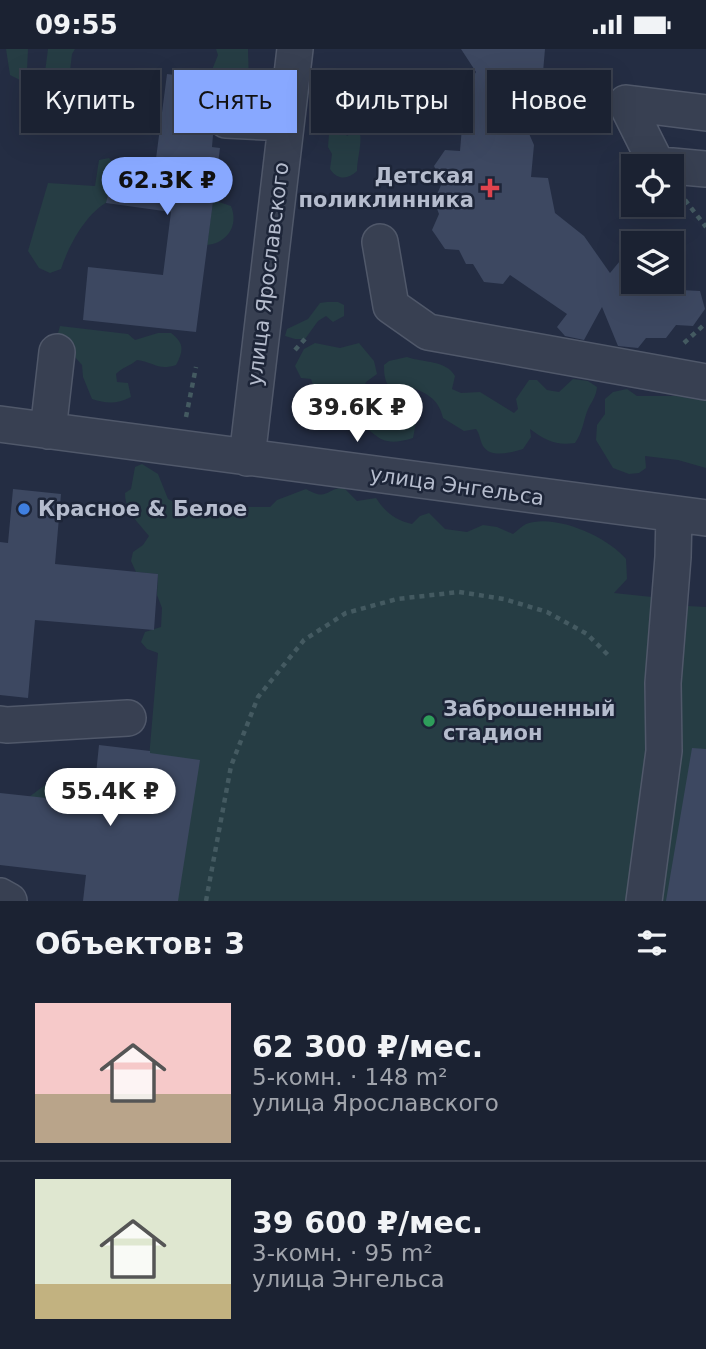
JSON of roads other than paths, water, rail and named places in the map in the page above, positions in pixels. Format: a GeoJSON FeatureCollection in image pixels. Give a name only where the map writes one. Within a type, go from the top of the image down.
{"type":"FeatureCollection","features":[{"type":"Feature","properties":{"kind":"street","name":"улица Ярославского"},"geometry":{"type":"LineString","coordinates":[[292,70],[295,49]]}},
{"type":"Feature","properties":{"kind":"street"},"geometry":{"type":"LineString","coordinates":[[652,154],[626,103],[706,113]]}},
{"type":"Feature","properties":{"kind":"street","name":"улица Ярославского"},"geometry":{"type":"LineString","coordinates":[[247,458],[285,133]]}},
{"type":"Feature","properties":{"kind":"street"},"geometry":{"type":"LineString","coordinates":[[684,174],[706,169]]}},
{"type":"Feature","properties":{"kind":"street"},"geometry":{"type":"LineString","coordinates":[[380,242],[391,306],[428,332],[706,381]]}},
{"type":"Feature","properties":{"kind":"street"},"geometry":{"type":"LineString","coordinates":[[48,431],[57,352]]}},
{"type":"Feature","properties":{"kind":"street","name":"улица Энгельса"},"geometry":{"type":"LineString","coordinates":[[0,424],[690,516]]}},
{"type":"Feature","properties":{"kind":"street"},"geometry":{"type":"LineString","coordinates":[[644,901],[664,751],[663,683],[673,558],[690,516]]}},
{"type":"Feature","properties":{"kind":"street"},"geometry":{"type":"LineString","coordinates":[[0,724],[128,718]]}},
{"type":"Feature","properties":{"kind":"street"},"geometry":{"type":"LineString","coordinates":[[0,896],[9,901]]}},
{"type":"Feature","properties":{"kind":"place","name":"Детская поликлинника"},"geometry":{"type":"Point","coordinates":[490,188]}},
{"type":"Feature","properties":{"kind":"place","name":"Красное & Белое"},"geometry":{"type":"Point","coordinates":[24,509]}},
{"type":"Feature","properties":{"kind":"place","name":"Заброшенный стадион"},"geometry":{"type":"Point","coordinates":[429,721]}}]}
